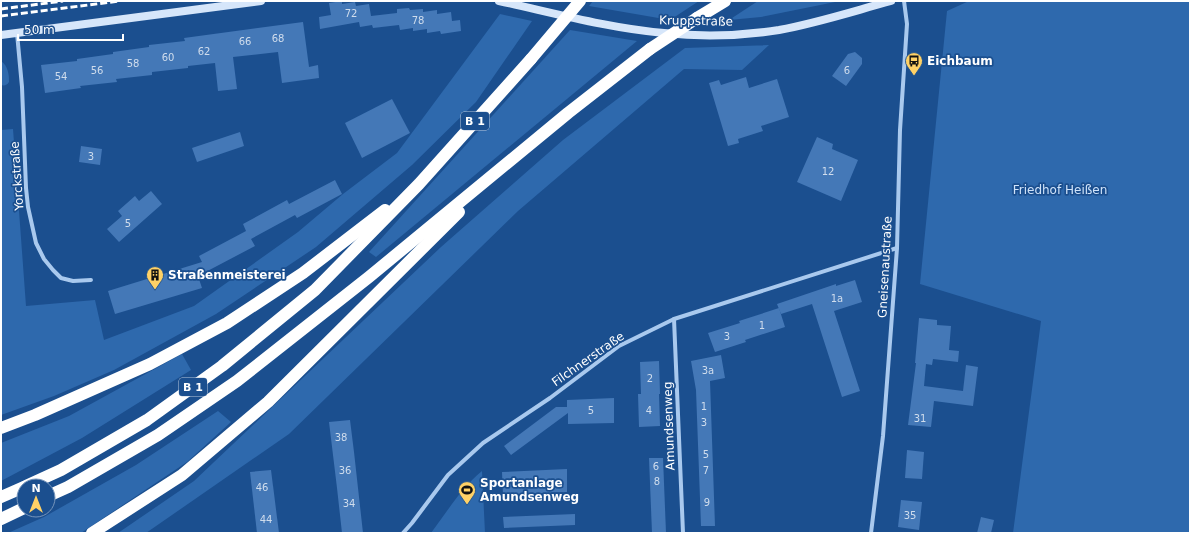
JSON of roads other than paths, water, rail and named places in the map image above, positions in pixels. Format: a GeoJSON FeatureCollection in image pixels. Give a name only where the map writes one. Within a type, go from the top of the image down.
{"type":"FeatureCollection","features":[{"type":"Feature","properties":{"kind":"highway","name":"B 1"},"geometry":{"type":"LineString","coordinates":[[43,478],[61,470],[147,420],[222,366],[315,290],[419,184],[531,59],[580,1]]}},
{"type":"Feature","properties":{"kind":"highway"},"geometry":{"type":"LineString","coordinates":[[56,492],[68,487],[158,434],[237,381],[369,277],[568,113],[650,49],[725,1]]}},
{"type":"Feature","properties":{"kind":"highway"},"geometry":{"type":"LineString","coordinates":[[92,533],[182,474],[268,402],[510,161]]}},
{"type":"Feature","properties":{"kind":"highway"},"geometry":{"type":"LineString","coordinates":[[1,428],[35,415],[150,364],[227,323],[303,273],[419,184]]}},
{"type":"Feature","properties":{"kind":"highway","name":"B 1"},"geometry":{"type":"LineString","coordinates":[[1,497],[16,490]]}},
{"type":"Feature","properties":{"kind":"highway"},"geometry":{"type":"LineString","coordinates":[[1,519],[16,512]]}},
{"type":"Feature","properties":{"kind":"street"},"geometry":{"type":"LineString","coordinates":[[1,35],[260,1]]}},
{"type":"Feature","properties":{"kind":"street","name":"Kruppstraße"},"geometry":{"type":"LineString","coordinates":[[499,1],[598,23],[642,31],[665,34],[725,35],[778,30],[829,19],[891,1]]}},
{"type":"Feature","properties":{"kind":"street","name":"Gneisenaustraße"},"geometry":{"type":"LineString","coordinates":[[871,533],[883,436],[897,248],[900,130],[907,24],[904,1]]}},
{"type":"Feature","properties":{"kind":"street","name":"Yorckstraße"},"geometry":{"type":"LineString","coordinates":[[17,33],[22,93],[27,201],[36,243],[44,259],[61,278],[73,281],[91,280]]}},
{"type":"Feature","properties":{"kind":"street","name":"Filchnerstraße"},"geometry":{"type":"LineString","coordinates":[[403,533],[448,475],[483,443],[550,398],[619,346],[674,319],[897,248]]}},
{"type":"Feature","properties":{"kind":"street","name":"Amundsenweg"},"geometry":{"type":"LineString","coordinates":[[674,319],[683,533]]}},
{"type":"Feature","properties":{"kind":"railway"},"geometry":{"type":"LineString","coordinates":[[1,9],[63,1]]}},
{"type":"Feature","properties":{"kind":"railway"},"geometry":{"type":"LineString","coordinates":[[1,16],[120,1]]}},
{"type":"Feature","properties":{"kind":"place","name":"Eichbaum"},"geometry":{"type":"Point","coordinates":[914,76]}},
{"type":"Feature","properties":{"kind":"place","name":"Straßenmeisterei"},"geometry":{"type":"Point","coordinates":[155,290]}},
{"type":"Feature","properties":{"kind":"place","name":"Sportanlage Amundsenweg"},"geometry":{"type":"Point","coordinates":[467,505]}},
{"type":"Feature","properties":{"kind":"park label","name":"Friedhof Heißen"},"geometry":{"type":"Point","coordinates":[1060,190]}}]}
